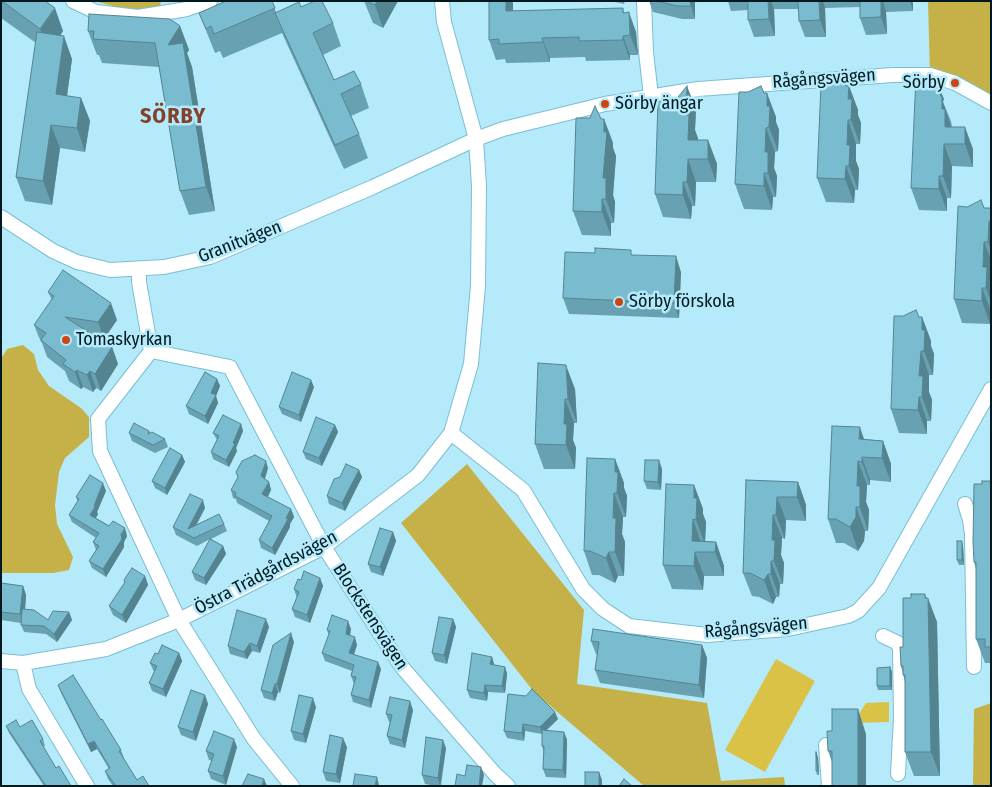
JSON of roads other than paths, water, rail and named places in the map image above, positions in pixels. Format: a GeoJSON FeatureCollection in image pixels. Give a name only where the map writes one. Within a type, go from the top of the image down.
{"type":"FeatureCollection","features":[{"type":"Feature","properties":{"kind":"street"},"geometry":{"type":"LineString","coordinates":[[73,1],[96,12],[138,17],[187,9],[210,1]]}},
{"type":"Feature","properties":{"kind":"street","name":"Östra Trädgårdsvägen"},"geometry":{"type":"LineString","coordinates":[[1,661],[23,663],[106,649],[179,620],[324,546],[418,476],[451,433],[471,364],[478,286],[479,186],[476,138],[444,22],[442,1]]}},
{"type":"Feature","properties":{"kind":"street"},"geometry":{"type":"LineString","coordinates":[[644,1],[646,52],[651,96]]}},
{"type":"Feature","properties":{"kind":"street","name":"Rågångsvägen"},"geometry":{"type":"LineString","coordinates":[[476,138],[531,120],[651,96],[771,83],[930,75],[956,83],[991,103]]}},
{"type":"Feature","properties":{"kind":"street","name":"Granitvägen"},"geometry":{"type":"LineString","coordinates":[[1,217],[53,251],[78,262],[110,270],[164,266],[210,257],[373,187],[476,138]]}},
{"type":"Feature","properties":{"kind":"street"},"geometry":{"type":"LineString","coordinates":[[139,268],[139,282],[151,351],[98,418],[100,451],[179,620],[254,738],[292,786]]}},
{"type":"Feature","properties":{"kind":"street","name":"Blockstensvägen"},"geometry":{"type":"LineString","coordinates":[[151,351],[230,367],[324,546],[400,666],[495,774],[508,786]]}},
{"type":"Feature","properties":{"kind":"street","name":"Rågångsvägen"},"geometry":{"type":"LineString","coordinates":[[451,433],[523,490],[583,589],[603,609],[629,626],[707,635],[788,629],[848,616],[858,611],[879,588],[991,389]]}},
{"type":"Feature","properties":{"kind":"street"},"geometry":{"type":"LineString","coordinates":[[965,504],[972,534],[972,647],[974,668]]}},
{"type":"Feature","properties":{"kind":"street"},"geometry":{"type":"LineString","coordinates":[[883,636],[898,643],[900,648],[901,718],[898,774]]}},
{"type":"Feature","properties":{"kind":"street"},"geometry":{"type":"LineString","coordinates":[[23,663],[29,689],[87,786]]}},
{"type":"Feature","properties":{"kind":"street"},"geometry":{"type":"LineString","coordinates":[[826,745],[829,786]]}},
{"type":"Feature","properties":{"kind":"place","name":"Sörby"},"geometry":{"type":"Point","coordinates":[955,83]}},
{"type":"Feature","properties":{"kind":"place","name":"Sörby ängar"},"geometry":{"type":"Point","coordinates":[605,104]}},
{"type":"Feature","properties":{"kind":"place","name":"Sörby förskola"},"geometry":{"type":"Point","coordinates":[619,302]}},
{"type":"Feature","properties":{"kind":"place","name":"Tomaskyrkan"},"geometry":{"type":"Point","coordinates":[66,340]}},
{"type":"Feature","properties":{"kind":"district","name":"SÖRBY"},"geometry":{"type":"Point","coordinates":[173,117]}}]}
